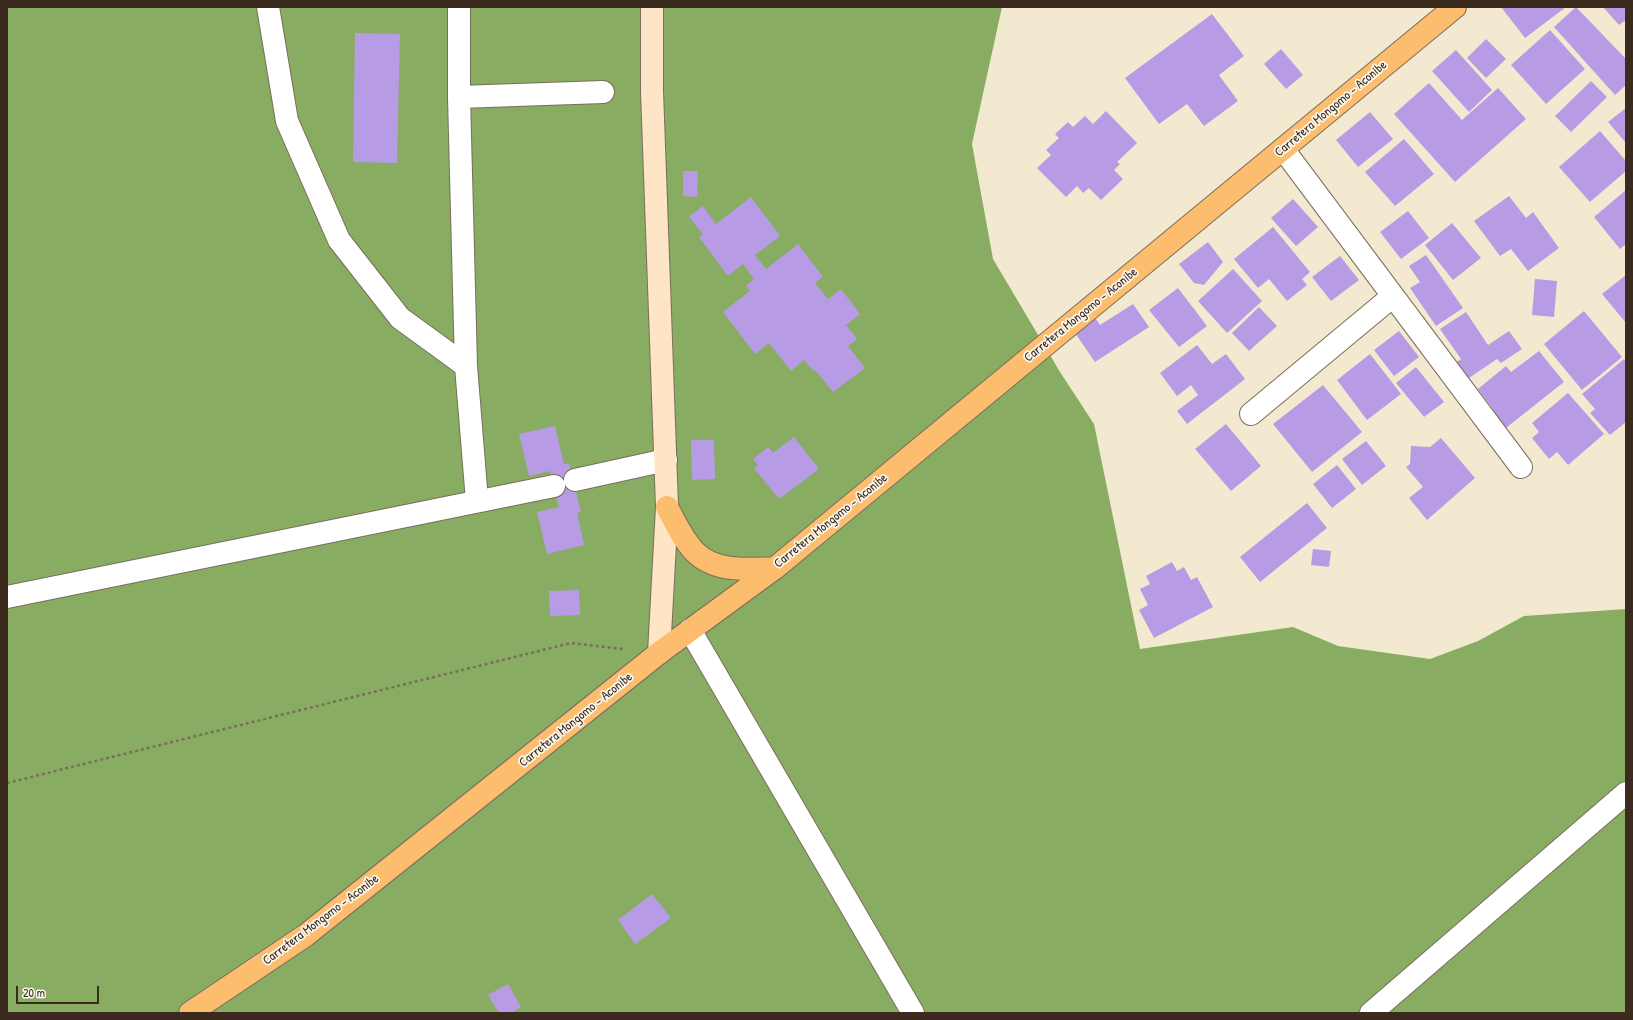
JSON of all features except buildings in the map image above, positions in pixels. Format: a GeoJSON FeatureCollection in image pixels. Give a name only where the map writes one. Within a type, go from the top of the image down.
{"type":"FeatureCollection","features":[{"type":"Feature","properties":{"kind":"main road","name":"Carretera Mongomo - Aconibe"},"geometry":{"type":"LineString","coordinates":[[190,1013],[306,935],[659,653],[775,568],[1455,7]]}},
{"type":"Feature","properties":{"kind":"main road"},"geometry":{"type":"LineString","coordinates":[[666,507],[695,552],[715,565],[740,569],[775,568]]}},
{"type":"Feature","properties":{"kind":"street"},"geometry":{"type":"LineString","coordinates":[[268,7],[287,121],[339,240],[400,318],[466,366]]}},
{"type":"Feature","properties":{"kind":"street"},"geometry":{"type":"LineString","coordinates":[[459,7],[459,97],[466,366],[477,501]]}},
{"type":"Feature","properties":{"kind":"street"},"geometry":{"type":"LineString","coordinates":[[652,7],[652,91],[666,460],[666,507],[659,653]]}},
{"type":"Feature","properties":{"kind":"street"},"geometry":{"type":"LineString","coordinates":[[459,97],[603,92]]}},
{"type":"Feature","properties":{"kind":"street"},"geometry":{"type":"LineString","coordinates":[[1283,149],[1521,467]]}},
{"type":"Feature","properties":{"kind":"street"},"geometry":{"type":"LineString","coordinates":[[1252,414],[1394,296]]}},
{"type":"Feature","properties":{"kind":"street"},"geometry":{"type":"LineString","coordinates":[[575,480],[666,460]]}},
{"type":"Feature","properties":{"kind":"street"},"geometry":{"type":"LineString","coordinates":[[7,597],[554,486]]}},
{"type":"Feature","properties":{"kind":"street"},"geometry":{"type":"LineString","coordinates":[[690,630],[913,1013]]}},
{"type":"Feature","properties":{"kind":"street"},"geometry":{"type":"LineString","coordinates":[[1371,1013],[1626,793]]}},
{"type":"Feature","properties":{"kind":"path"},"geometry":{"type":"LineString","coordinates":[[7,783],[571,643],[659,653]]}},
{"type":"Feature","properties":{"kind":"green space"},"geometry":{"type":"Polygon","coordinates":[[[7,7],[1002,7],[972,144],[993,259],[1060,372],[1094,424],[1140,649],[1293,627],[1338,646],[1430,659],[1478,641],[1524,616],[1626,609],[1626,1013],[7,1013],[7,7]]]}}]}
